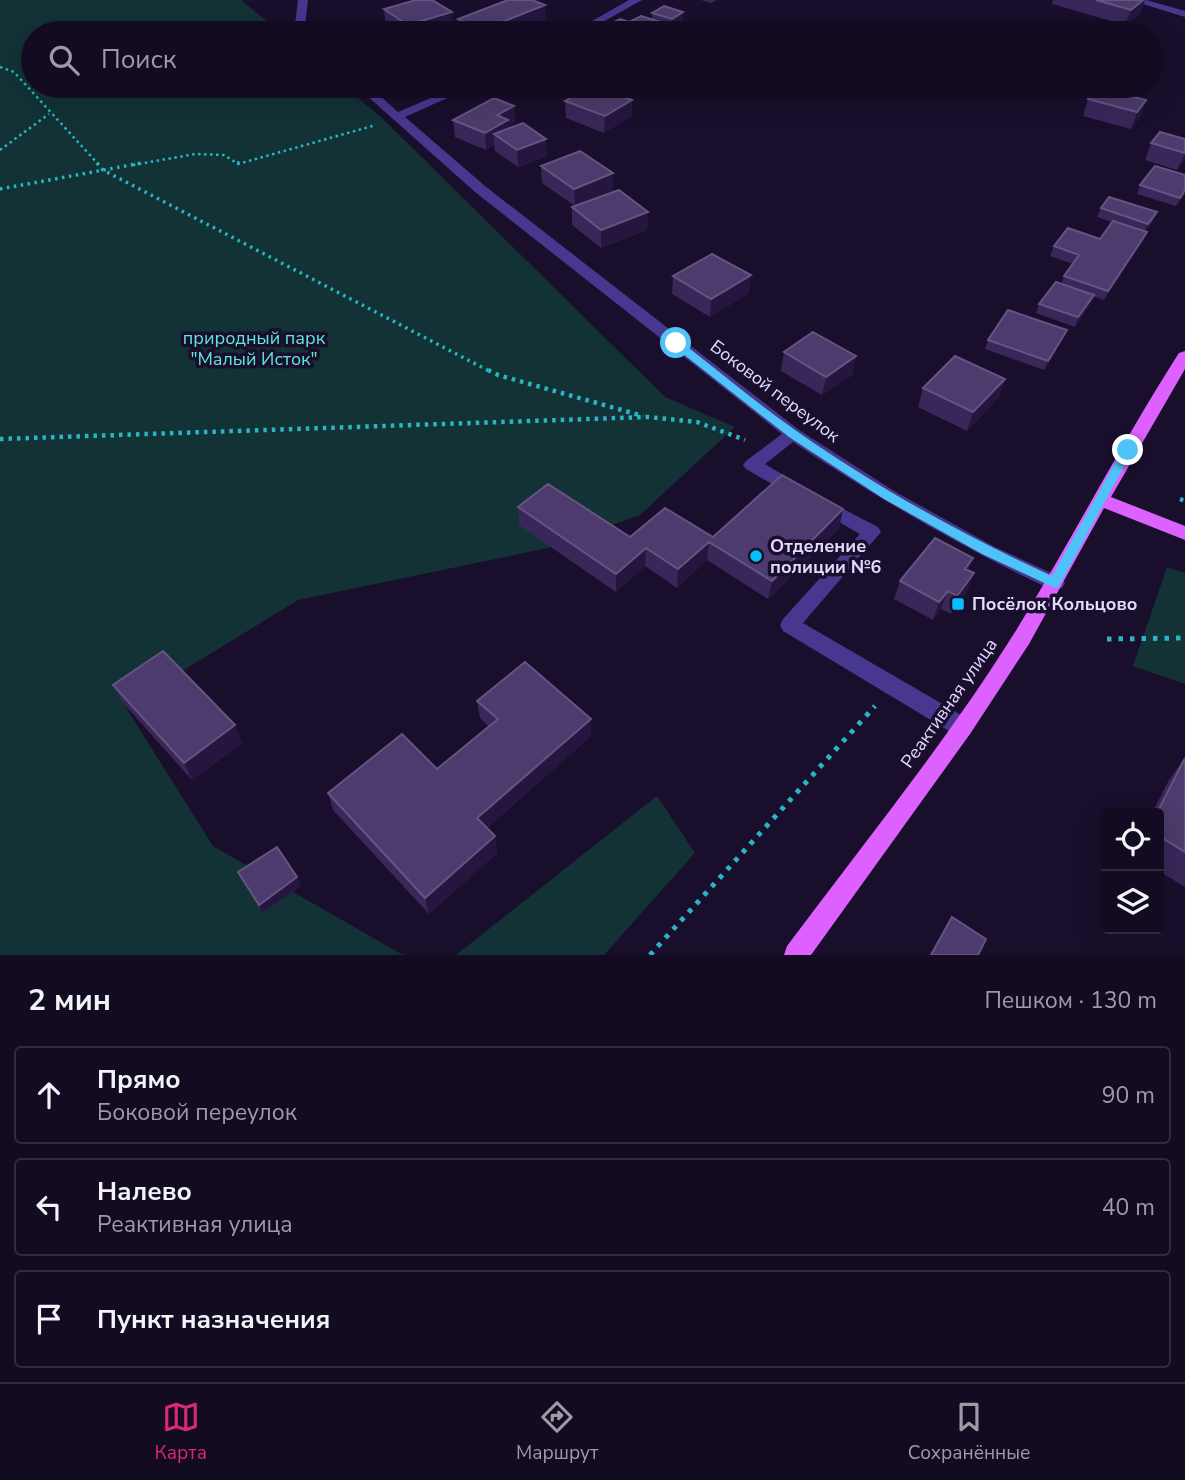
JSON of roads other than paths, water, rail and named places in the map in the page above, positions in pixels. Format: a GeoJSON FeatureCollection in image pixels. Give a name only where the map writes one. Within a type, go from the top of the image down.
{"type":"FeatureCollection","features":[{"type":"Feature","properties":{"kind":"main road","name":"Реактивная улица"},"geometry":{"type":"LineString","coordinates":[[796,955],[962,727],[1022,638],[1185,356]]}},
{"type":"Feature","properties":{"kind":"main road"},"geometry":{"type":"LineString","coordinates":[[1101,500],[1185,533]]}},
{"type":"Feature","properties":{"kind":"street"},"geometry":{"type":"LineString","coordinates":[[300,21],[303,0]]}},
{"type":"Feature","properties":{"kind":"street"},"geometry":{"type":"LineString","coordinates":[[598,21],[637,0]]}},
{"type":"Feature","properties":{"kind":"street"},"geometry":{"type":"LineString","coordinates":[[1135,0],[1185,13]]}},
{"type":"Feature","properties":{"kind":"street","name":"Боковой переулок"},"geometry":{"type":"LineString","coordinates":[[377,98],[480,188],[793,434],[888,496],[986,551],[1055,583]]}},
{"type":"Feature","properties":{"kind":"street"},"geometry":{"type":"LineString","coordinates":[[396,117],[440,98]]}},
{"type":"Feature","properties":{"kind":"street"},"geometry":{"type":"LineString","coordinates":[[793,434],[752,465],[872,532],[790,625],[962,727]]}},
{"type":"Feature","properties":{"kind":"place","name":"Отделение полиции №6"},"geometry":{"type":"Point","coordinates":[756,556]}},
{"type":"Feature","properties":{"kind":"place","name":"Посёлок Кольцово"},"geometry":{"type":"Point","coordinates":[958,604]}},
{"type":"Feature","properties":{"kind":"park label","name":"природный парк \"Малый Исток\""},"geometry":{"type":"Point","coordinates":[254,348]}}]}
